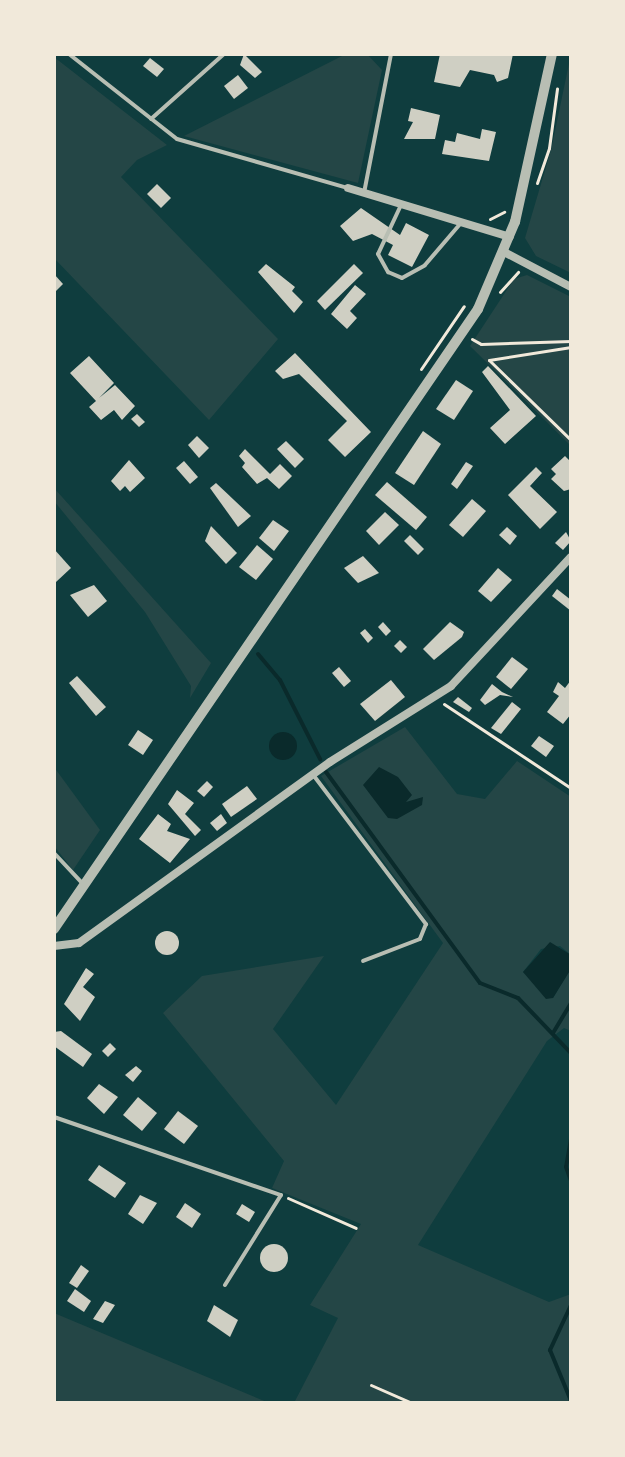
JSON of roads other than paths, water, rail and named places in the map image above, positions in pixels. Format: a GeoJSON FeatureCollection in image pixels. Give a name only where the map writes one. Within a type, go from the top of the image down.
{"type":"FeatureCollection","features":[{"type":"Feature","properties":{"kind":"street"},"geometry":{"type":"LineString","coordinates":[[54,929],[456,344],[510,237],[552,54]]}},
{"type":"Feature","properties":{"kind":"street"},"geometry":{"type":"LineString","coordinates":[[348,188],[510,237]]}},
{"type":"Feature","properties":{"kind":"street"},"geometry":{"type":"LineString","coordinates":[[504,252],[571,287]]}},
{"type":"Feature","properties":{"kind":"street"},"geometry":{"type":"LineString","coordinates":[[54,946],[79,943],[312,774],[437,695],[475,664],[571,557]]}},
{"type":"Feature","properties":{"kind":"lane"},"geometry":{"type":"LineString","coordinates":[[69,54],[151,119],[191,145],[348,188]]}},
{"type":"Feature","properties":{"kind":"lane"},"geometry":{"type":"LineString","coordinates":[[151,119],[224,54]]}},
{"type":"Feature","properties":{"kind":"lane"},"geometry":{"type":"LineString","coordinates":[[364,193],[391,54]]}},
{"type":"Feature","properties":{"kind":"lane"},"geometry":{"type":"LineString","coordinates":[[402,203],[378,254],[388,272],[402,278],[425,265],[462,221]]}},
{"type":"Feature","properties":{"kind":"lane"},"geometry":{"type":"LineString","coordinates":[[312,774],[426,924],[420,939],[363,961]]}},
{"type":"Feature","properties":{"kind":"lane"},"geometry":{"type":"LineString","coordinates":[[54,853],[84,885]]}},
{"type":"Feature","properties":{"kind":"lane"},"geometry":{"type":"LineString","coordinates":[[54,1117],[281,1195],[225,1285]]}},
{"type":"Feature","properties":{"kind":"waterway"},"geometry":{"type":"LineString","coordinates":[[258,654],[280,680],[320,759]]}},
{"type":"Feature","properties":{"kind":"waterway"},"geometry":{"type":"LineString","coordinates":[[326,772],[480,983],[518,998],[571,1053]]}},
{"type":"Feature","properties":{"kind":"waterway"},"geometry":{"type":"LineString","coordinates":[[553,1033],[571,1003]]}},
{"type":"Feature","properties":{"kind":"waterway"},"geometry":{"type":"LineString","coordinates":[[571,1139],[566,1167],[571,1181]]}},
{"type":"Feature","properties":{"kind":"waterway"},"geometry":{"type":"LineString","coordinates":[[571,1305],[550,1350],[571,1401]]}}]}
